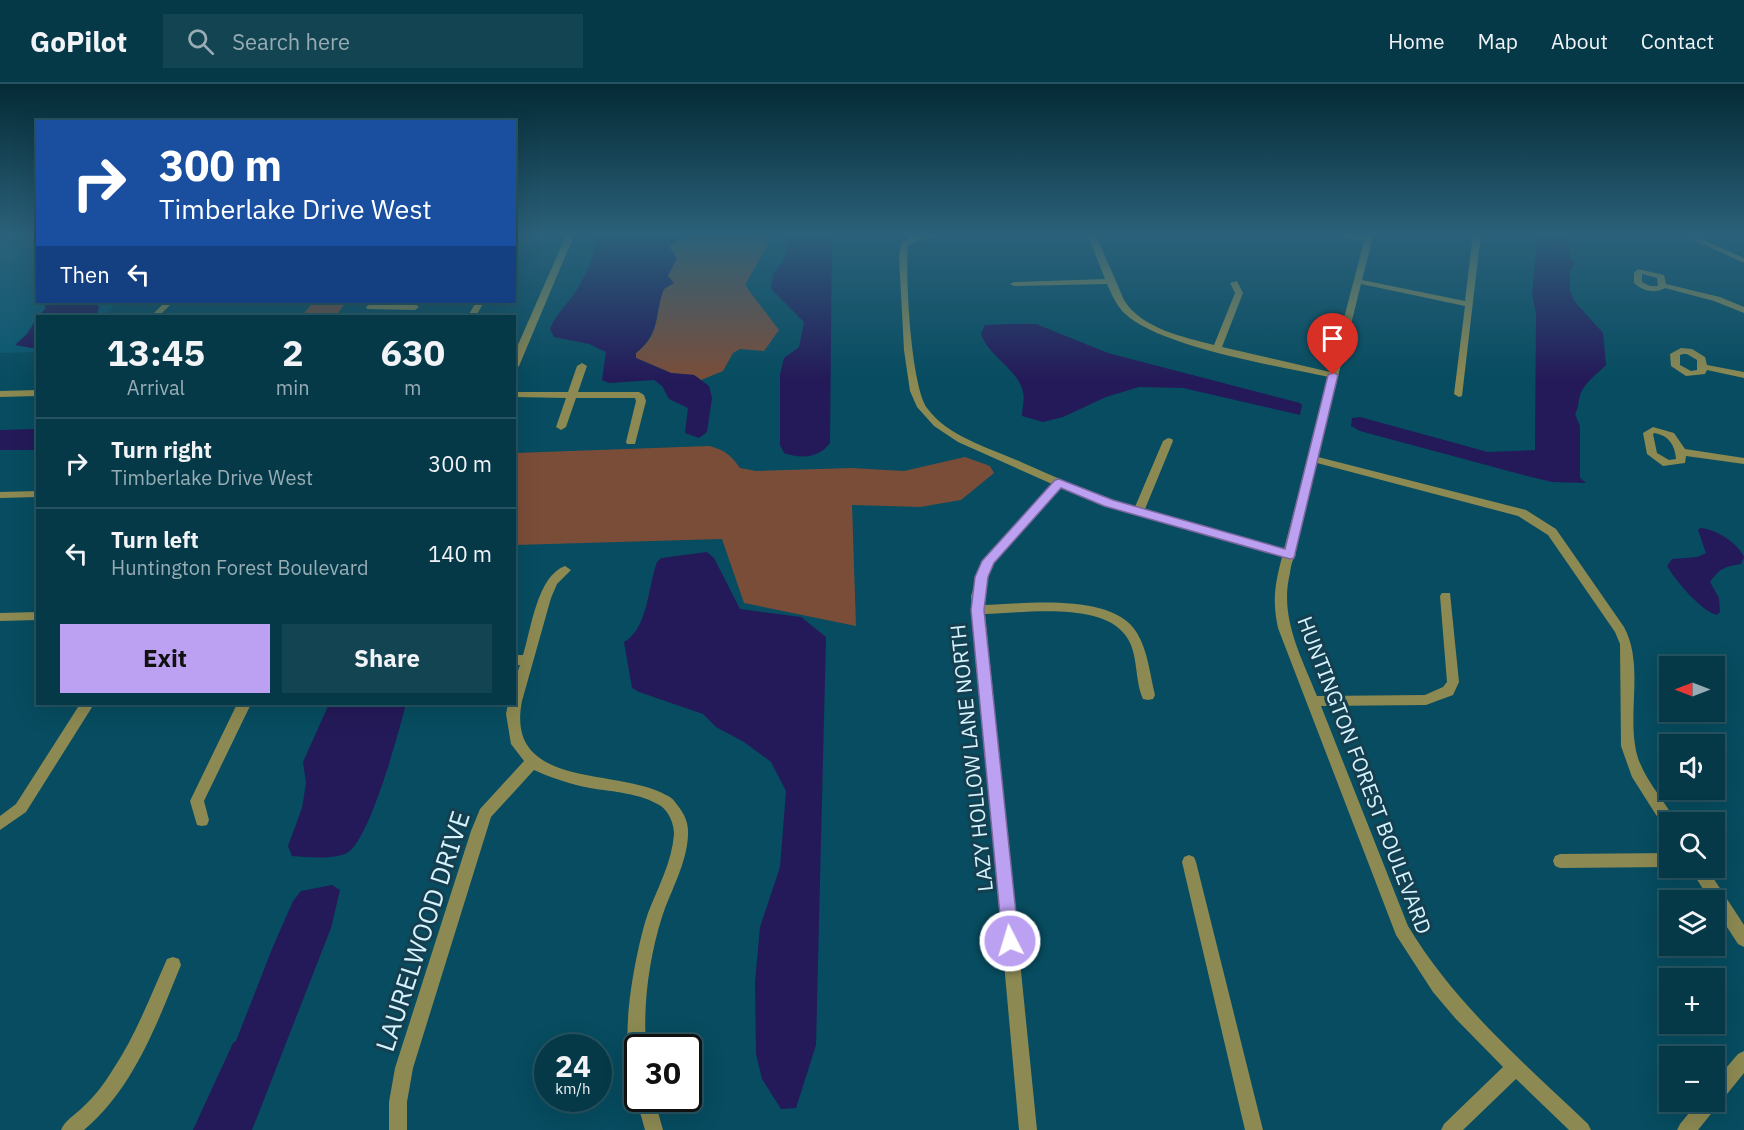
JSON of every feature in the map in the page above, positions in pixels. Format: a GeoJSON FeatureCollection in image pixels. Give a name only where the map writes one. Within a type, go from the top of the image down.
{"type":"FeatureCollection","features":[{"type":"Feature","properties":{"kind":"street"},"geometry":{"type":"LineString","coordinates":[[516,361],[550,282]]}},
{"type":"Feature","properties":{"kind":"street"},"geometry":{"type":"LineString","coordinates":[[904,282],[912,383],[916,399],[929,417],[944,429],[986,451],[1095,499],[1290,555]]}},
{"type":"Feature","properties":{"kind":"street"},"geometry":{"type":"LineString","coordinates":[[1014,284],[1085,282]]}},
{"type":"Feature","properties":{"kind":"street"},"geometry":{"type":"LineString","coordinates":[[1112,282],[1124,308],[1138,321],[1174,338],[1333,375]]}},
{"type":"Feature","properties":{"kind":"street","name":"HUNTINGTON FOREST BOULEVARD"},"geometry":{"type":"LineString","coordinates":[[1357,282],[1280,588],[1280,609],[1284,628],[1402,930],[1416,957],[1453,1004],[1582,1130]]}},
{"type":"Feature","properties":{"kind":"street"},"geometry":{"type":"LineString","coordinates":[[1361,282],[1468,304]]}},
{"type":"Feature","properties":{"kind":"street"},"geometry":{"type":"LineString","coordinates":[[1459,393],[1471,282]]}},
{"type":"Feature","properties":{"kind":"street"},"geometry":{"type":"LineString","coordinates":[[1217,348],[1239,293],[1234,283]]}},
{"type":"Feature","properties":{"kind":"street"},"geometry":{"type":"LineString","coordinates":[[1662,285],[1717,299],[1744,310]]}},
{"type":"Feature","properties":{"kind":"street"},"geometry":{"type":"LineString","coordinates":[[156,315],[168,303]]}},
{"type":"Feature","properties":{"kind":"street"},"geometry":{"type":"LineString","coordinates":[[370,307],[416,304]]}},
{"type":"Feature","properties":{"kind":"street"},"geometry":{"type":"LineString","coordinates":[[561,428],[582,366]]}},
{"type":"Feature","properties":{"kind":"street"},"geometry":{"type":"LineString","coordinates":[[1703,367],[1744,375]]}},
{"type":"Feature","properties":{"kind":"street"},"geometry":{"type":"LineString","coordinates":[[0,394],[36,393]]}},
{"type":"Feature","properties":{"kind":"street"},"geometry":{"type":"LineString","coordinates":[[516,394],[639,395],[642,401],[631,442]]}},
{"type":"Feature","properties":{"kind":"street"},"geometry":{"type":"LineString","coordinates":[[1139,511],[1168,441]]}},
{"type":"Feature","properties":{"kind":"street"},"geometry":{"type":"LineString","coordinates":[[1682,452],[1744,461]]}},
{"type":"Feature","properties":{"kind":"street"},"geometry":{"type":"LineString","coordinates":[[1314,459],[1522,513],[1552,532],[1620,630],[1626,645],[1628,746],[1637,773],[1662,812]]}},
{"type":"Feature","properties":{"kind":"street","name":"LAZY HOLLOW LANE NORTH"},"geometry":{"type":"LineString","coordinates":[[1028,1130],[977,610],[982,577],[988,561],[1059,483]]}},
{"type":"Feature","properties":{"kind":"street"},"geometry":{"type":"LineString","coordinates":[[0,495],[36,494]]}},
{"type":"Feature","properties":{"kind":"street"},"geometry":{"type":"LineString","coordinates":[[516,697],[521,660],[550,584],[565,570]]}},
{"type":"Feature","properties":{"kind":"street"},"geometry":{"type":"LineString","coordinates":[[1312,701],[1426,700],[1448,691],[1454,682],[1446,596]]}},
{"type":"Feature","properties":{"kind":"street"},"geometry":{"type":"LineString","coordinates":[[977,610],[1085,609],[1103,612],[1120,621],[1132,634],[1148,695]]}},
{"type":"Feature","properties":{"kind":"street"},"geometry":{"type":"LineString","coordinates":[[0,617],[36,616]]}},
{"type":"Feature","properties":{"kind":"street"},"geometry":{"type":"LineString","coordinates":[[0,824],[21,808],[86,705]]}},
{"type":"Feature","properties":{"kind":"street"},"geometry":{"type":"LineString","coordinates":[[202,820],[197,801],[244,705]]}},
{"type":"Feature","properties":{"kind":"street"},"geometry":{"type":"LineString","coordinates":[[515,705],[513,720],[520,745],[531,763],[560,776],[630,788],[660,798],[672,806],[680,820],[681,841],[646,947],[637,1034]]}},
{"type":"Feature","properties":{"kind":"street","name":"LAURELWOOD DRIVE"},"geometry":{"type":"LineString","coordinates":[[398,1130],[398,1102],[404,1068],[478,831],[485,813],[531,763]]}},
{"type":"Feature","properties":{"kind":"street"},"geometry":{"type":"LineString","coordinates":[[1560,861],[1659,860]]}},
{"type":"Feature","properties":{"kind":"street"},"geometry":{"type":"LineString","coordinates":[[1189,862],[1254,1130]]}},
{"type":"Feature","properties":{"kind":"street"},"geometry":{"type":"LineString","coordinates":[[1704,878],[1744,939]]}},
{"type":"Feature","properties":{"kind":"street"},"geometry":{"type":"LineString","coordinates":[[70,1130],[89,1117],[121,1077],[173,965]]}},
{"type":"Feature","properties":{"kind":"street"},"geometry":{"type":"LineString","coordinates":[[1725,1083],[1744,1060]]}},
{"type":"Feature","properties":{"kind":"street"},"geometry":{"type":"LineString","coordinates":[[1450,1130],[1516,1066]]}},
{"type":"Feature","properties":{"kind":"street"},"geometry":{"type":"LineString","coordinates":[[649,1112],[654,1130]]}},
{"type":"Feature","properties":{"kind":"street"},"geometry":{"type":"LineString","coordinates":[[1686,1130],[1701,1112]]}},
{"type":"Feature","properties":{"kind":"shaded area"},"geometry":{"type":"Polygon","coordinates":[[[0,282],[36,282],[36,303],[117,303],[104,315],[36,315],[36,352],[0,353],[0,282]]]}},
{"type":"Feature","properties":{"kind":"shaded area"},"geometry":{"type":"Polygon","coordinates":[[[581,282],[673,282],[664,289],[653,331],[644,346],[636,353],[636,358],[671,373],[694,375],[709,386],[712,398],[707,432],[699,438],[685,433],[688,408],[669,399],[662,386],[654,380],[609,383],[602,380],[606,352],[589,344],[554,337],[550,329],[552,324],[581,282]]]}},
{"type":"Feature","properties":{"kind":"shaded area"},"geometry":{"type":"Polygon","coordinates":[[[665,282],[747,282],[745,285],[779,330],[764,351],[740,349],[733,353],[723,371],[701,380],[694,375],[671,373],[636,358],[636,353],[652,335],[665,282]]]}},
{"type":"Feature","properties":{"kind":"shaded area"},"geometry":{"type":"Polygon","coordinates":[[[772,282],[832,282],[830,443],[821,452],[809,456],[784,453],[780,445],[780,374],[784,358],[799,347],[804,322],[771,289],[772,282]]]}},
{"type":"Feature","properties":{"kind":"shaded area"},"geometry":{"type":"Polygon","coordinates":[[[1533,282],[1570,282],[1570,291],[1575,302],[1603,333],[1606,365],[1582,391],[1575,414],[1580,426],[1580,478],[1586,483],[1552,482],[1527,476],[1360,431],[1351,426],[1352,418],[1360,417],[1488,452],[1535,450],[1536,313],[1532,294],[1533,282]]]}},
{"type":"Feature","properties":{"kind":"shaded area"},"geometry":{"type":"Polygon","coordinates":[[[46,303],[96,303],[99,307],[97,315],[39,315],[45,309],[46,303]]]}},
{"type":"Feature","properties":{"kind":"shaded area"},"geometry":{"type":"Polygon","coordinates":[[[312,303],[345,303],[337,315],[303,315],[312,303]]]}},
{"type":"Feature","properties":{"kind":"shaded area"},"geometry":{"type":"Polygon","coordinates":[[[36,320],[36,349],[15,345],[27,334],[36,320]]]}},
{"type":"Feature","properties":{"kind":"shaded area"},"geometry":{"type":"Polygon","coordinates":[[[1036,324],[1108,353],[1300,403],[1302,405],[1300,415],[1183,388],[1139,387],[1106,397],[1063,417],[1043,422],[1022,416],[1024,398],[1020,384],[990,349],[981,334],[985,325],[1036,324]]]}},
{"type":"Feature","properties":{"kind":"shaded area"},"geometry":{"type":"Polygon","coordinates":[[[36,429],[36,450],[0,450],[0,430],[36,429]]]}},
{"type":"Feature","properties":{"kind":"shaded area"},"geometry":{"type":"Polygon","coordinates":[[[709,446],[727,454],[740,468],[756,471],[851,468],[904,471],[965,457],[990,466],[994,473],[961,500],[920,507],[852,505],[856,626],[744,603],[722,539],[516,545],[516,453],[709,446]]]}},
{"type":"Feature","properties":{"kind":"shaded area"},"geometry":{"type":"Polygon","coordinates":[[[1700,528],[1713,531],[1726,538],[1744,557],[1741,564],[1723,569],[1710,582],[1719,598],[1720,612],[1717,615],[1697,602],[1682,587],[1667,566],[1672,559],[1697,557],[1706,553],[1698,530],[1700,528]]]}},
{"type":"Feature","properties":{"kind":"shaded area"},"geometry":{"type":"Polygon","coordinates":[[[707,552],[714,558],[740,609],[801,617],[826,637],[816,1045],[796,1108],[781,1109],[762,1079],[756,1054],[755,982],[760,927],[780,867],[786,791],[771,762],[744,742],[716,727],[703,714],[632,688],[624,642],[632,636],[643,617],[657,562],[661,558],[707,552]]]}},
{"type":"Feature","properties":{"kind":"shaded area"},"geometry":{"type":"Polygon","coordinates":[[[329,705],[406,705],[374,807],[356,844],[347,853],[320,858],[292,856],[288,846],[302,808],[306,783],[303,762],[329,705]]]}},
{"type":"Feature","properties":{"kind":"shaded area"},"geometry":{"type":"Polygon","coordinates":[[[332,885],[340,890],[331,928],[252,1130],[193,1130],[233,1043],[236,1041],[293,901],[301,891],[332,885]]]}},
{"type":"Feature","properties":{"kind":"route"},"geometry":{"type":"LineString","coordinates":[[1010,941],[977,610],[977,596],[988,561],[1059,483],[1095,499],[1290,555],[1333,375]]}}]}
